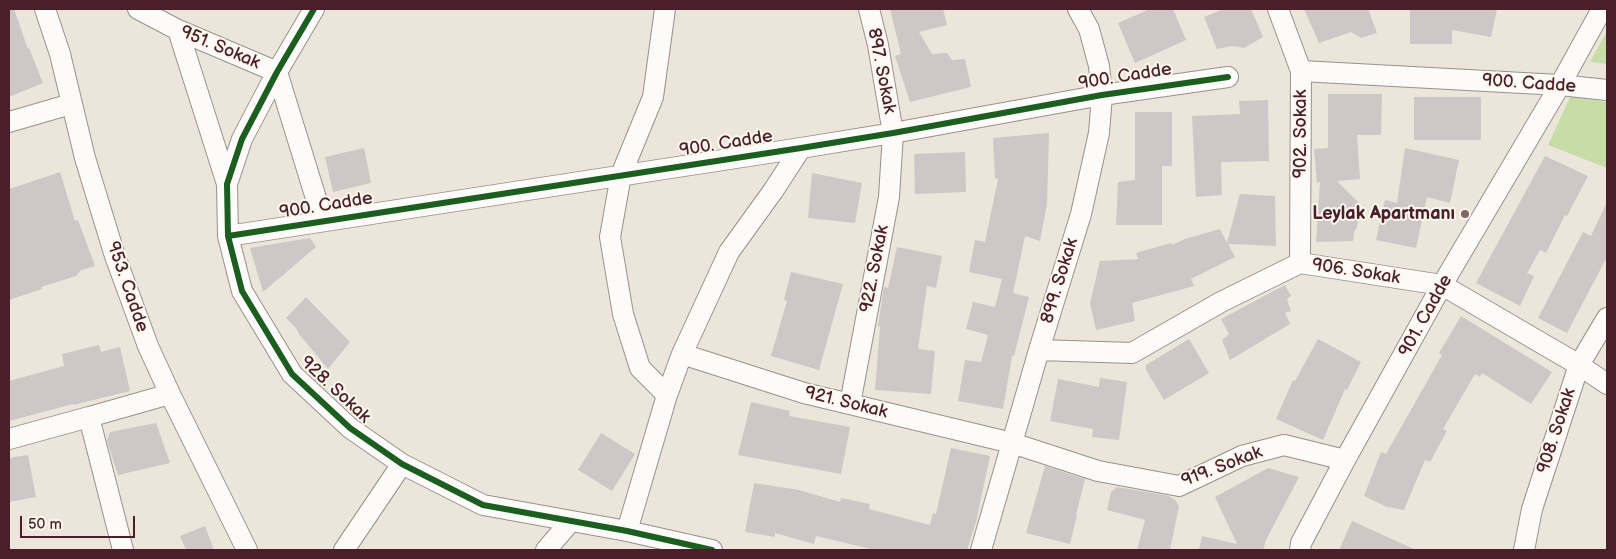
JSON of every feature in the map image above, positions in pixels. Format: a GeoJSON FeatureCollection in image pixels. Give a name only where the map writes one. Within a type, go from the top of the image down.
{"type":"FeatureCollection","features":[{"type":"Feature","properties":{"kind":"street","name":"953. Cadde"},"geometry":{"type":"LineString","coordinates":[[45,9],[60,54],[85,158],[115,256],[148,346],[247,550]]}},
{"type":"Feature","properties":{"kind":"street","name":"951. Sokak"},"geometry":{"type":"LineString","coordinates":[[138,9],[178,30],[277,72]]}},
{"type":"Feature","properties":{"kind":"street","name":"928. Sokak"},"geometry":{"type":"LineString","coordinates":[[314,9],[277,72],[242,139],[227,184],[228,236],[242,291],[292,374],[350,428],[402,464],[483,505],[627,531],[672,546],[712,550]]}},
{"type":"Feature","properties":{"kind":"street"},"geometry":{"type":"LineString","coordinates":[[665,9],[653,97],[621,175],[610,237],[622,314],[640,368],[667,395]]}},
{"type":"Feature","properties":{"kind":"street","name":"897. Sokak"},"geometry":{"type":"LineString","coordinates":[[869,9],[878,45],[893,133]]}},
{"type":"Feature","properties":{"kind":"street","name":"899. Sokak"},"geometry":{"type":"LineString","coordinates":[[981,550],[1081,214],[1099,133],[1102,95],[1099,66],[1089,29],[1078,9]]}},
{"type":"Feature","properties":{"kind":"street","name":"902. Sokak"},"geometry":{"type":"LineString","coordinates":[[1278,9],[1301,71],[1300,263]]}},
{"type":"Feature","properties":{"kind":"street","name":"901. Cadde"},"geometry":{"type":"LineString","coordinates":[[1300,550],[1345,460],[1442,285],[1560,85],[1602,9]]}},
{"type":"Feature","properties":{"kind":"street"},"geometry":{"type":"LineString","coordinates":[[178,30],[227,184]]}},
{"type":"Feature","properties":{"kind":"street","name":"900. Cadde"},"geometry":{"type":"LineString","coordinates":[[1301,71],[1560,85],[1607,90]]}},
{"type":"Feature","properties":{"kind":"street"},"geometry":{"type":"LineString","coordinates":[[277,72],[323,221]]}},
{"type":"Feature","properties":{"kind":"street","name":"900. Cadde"},"geometry":{"type":"LineString","coordinates":[[228,236],[801,148],[1102,95],[1228,77]]}},
{"type":"Feature","properties":{"kind":"street"},"geometry":{"type":"LineString","coordinates":[[9,122],[71,104]]}},
{"type":"Feature","properties":{"kind":"street","name":"922. Sokak"},"geometry":{"type":"LineString","coordinates":[[850,404],[889,197],[893,133]]}},
{"type":"Feature","properties":{"kind":"street","name":"900. Cadde"},"geometry":{"type":"LineString","coordinates":[[627,531],[667,395],[682,354],[729,252],[801,148]]}},
{"type":"Feature","properties":{"kind":"street","name":"906. Sokak"},"geometry":{"type":"LineString","coordinates":[[1039,350],[1132,353],[1221,302],[1300,263],[1442,285],[1578,364],[1607,384]]}},
{"type":"Feature","properties":{"kind":"street","name":"908. Sokak"},"geometry":{"type":"LineString","coordinates":[[1524,550],[1532,509],[1578,364],[1607,318]]}},
{"type":"Feature","properties":{"kind":"street","name":"921. Sokak"},"geometry":{"type":"LineString","coordinates":[[682,354],[804,393],[1012,443]]}},
{"type":"Feature","properties":{"kind":"street"},"geometry":{"type":"LineString","coordinates":[[9,439],[170,394]]}},
{"type":"Feature","properties":{"kind":"street"},"geometry":{"type":"LineString","coordinates":[[90,417],[123,550]]}},
{"type":"Feature","properties":{"kind":"street","name":"919. Sokak"},"geometry":{"type":"LineString","coordinates":[[1012,443],[1098,471],[1179,486],[1242,456],[1284,445],[1345,460]]}},
{"type":"Feature","properties":{"kind":"street"},"geometry":{"type":"LineString","coordinates":[[344,550],[402,464]]}},
{"type":"Feature","properties":{"kind":"street"},"geometry":{"type":"LineString","coordinates":[[546,550],[571,521]]}},
{"type":"Feature","properties":{"kind":"green space"},"geometry":{"type":"Polygon","coordinates":[[[1607,31],[1607,64],[1590,62],[1607,31]]]}},
{"type":"Feature","properties":{"kind":"green space"},"geometry":{"type":"Polygon","coordinates":[[[1571,95],[1607,102],[1607,168],[1548,145],[1571,95]]]}},
{"type":"Feature","properties":{"kind":"building"},"geometry":{"type":"Polygon","coordinates":[[[9,9],[14,9],[28,49],[43,83],[9,97],[9,9]]]}},
{"type":"Feature","properties":{"kind":"building"},"geometry":{"type":"Polygon","coordinates":[[[890,9],[943,9],[947,25],[919,32],[932,54],[947,53],[952,60],[965,59],[971,87],[910,102],[895,56],[901,54],[890,9]]]}},
{"type":"Feature","properties":{"kind":"building"},"geometry":{"type":"Polygon","coordinates":[[[1150,9],[1173,9],[1186,40],[1135,63],[1118,23],[1150,9]]]}},
{"type":"Feature","properties":{"kind":"building"},"geometry":{"type":"Polygon","coordinates":[[[1224,9],[1251,9],[1263,37],[1244,48],[1232,46],[1217,49],[1204,17],[1224,9]]]}},
{"type":"Feature","properties":{"kind":"building"},"geometry":{"type":"Polygon","coordinates":[[[1304,9],[1368,9],[1377,33],[1361,38],[1351,32],[1319,43],[1304,9]]]}},
{"type":"Feature","properties":{"kind":"building"},"geometry":{"type":"Polygon","coordinates":[[[1410,9],[1497,9],[1491,37],[1452,30],[1452,44],[1410,44],[1410,9]]]}},
{"type":"Feature","properties":{"kind":"building"},"geometry":{"type":"Polygon","coordinates":[[[1328,94],[1382,94],[1381,135],[1357,135],[1360,179],[1337,181],[1360,204],[1353,241],[1316,242],[1320,182],[1317,183],[1314,149],[1328,148],[1328,94]]]}},
{"type":"Feature","properties":{"kind":"building"},"geometry":{"type":"Polygon","coordinates":[[[1414,97],[1481,97],[1481,140],[1414,140],[1414,97]]]}},
{"type":"Feature","properties":{"kind":"building"},"geometry":{"type":"Polygon","coordinates":[[[1268,100],[1269,161],[1221,162],[1222,195],[1196,197],[1192,116],[1240,114],[1239,101],[1268,100]]]}},
{"type":"Feature","properties":{"kind":"building"},"geometry":{"type":"Polygon","coordinates":[[[1135,112],[1172,112],[1172,166],[1162,166],[1162,225],[1116,225],[1118,182],[1135,180],[1135,112]]]}},
{"type":"Feature","properties":{"kind":"building"},"geometry":{"type":"Polygon","coordinates":[[[1049,133],[1047,204],[1040,241],[1025,236],[1013,293],[1029,297],[1014,356],[1012,356],[1003,409],[958,401],[965,360],[981,362],[988,335],[966,329],[973,302],[995,307],[1002,279],[969,272],[975,240],[985,242],[998,179],[995,178],[993,138],[1049,133]]]}},
{"type":"Feature","properties":{"kind":"building"},"geometry":{"type":"Polygon","coordinates":[[[364,148],[371,183],[333,192],[325,157],[364,148]]]}},
{"type":"Feature","properties":{"kind":"building"},"geometry":{"type":"Polygon","coordinates":[[[1405,148],[1459,160],[1450,203],[1427,197],[1416,248],[1376,240],[1385,200],[1397,203],[1405,148]]]}},
{"type":"Feature","properties":{"kind":"building"},"geometry":{"type":"Polygon","coordinates":[[[965,152],[966,192],[915,194],[914,154],[965,152]]]}},
{"type":"Feature","properties":{"kind":"building"},"geometry":{"type":"Polygon","coordinates":[[[1545,156],[1588,176],[1567,216],[1565,215],[1546,253],[1540,250],[1527,273],[1534,276],[1520,306],[1476,283],[1545,156]]]}},
{"type":"Feature","properties":{"kind":"building"},"geometry":{"type":"Polygon","coordinates":[[[60,172],[75,221],[78,220],[95,266],[81,270],[76,276],[9,300],[9,189],[60,172]]]}},
{"type":"Feature","properties":{"kind":"building"},"geometry":{"type":"Polygon","coordinates":[[[812,173],[862,183],[855,223],[808,218],[812,173]]]}},
{"type":"Feature","properties":{"kind":"building"},"geometry":{"type":"Polygon","coordinates":[[[1240,194],[1275,196],[1276,246],[1228,244],[1235,257],[1191,279],[1194,286],[1132,303],[1135,321],[1096,330],[1090,303],[1100,261],[1138,259],[1136,253],[1171,243],[1172,245],[1185,239],[1220,229],[1227,243],[1240,194]]]}},
{"type":"Feature","properties":{"kind":"building"},"geometry":{"type":"Polygon","coordinates":[[[1607,202],[1607,257],[1567,333],[1538,318],[1583,232],[1591,236],[1607,202]]]}},
{"type":"Feature","properties":{"kind":"building"},"geometry":{"type":"Polygon","coordinates":[[[310,238],[316,247],[263,292],[250,248],[310,238]]]}},
{"type":"Feature","properties":{"kind":"building"},"geometry":{"type":"Polygon","coordinates":[[[897,247],[942,256],[936,288],[927,286],[918,349],[935,351],[931,394],[875,390],[880,327],[878,326],[883,293],[884,287],[888,288],[897,247]]]}},
{"type":"Feature","properties":{"kind":"building"},"geometry":{"type":"Polygon","coordinates":[[[791,272],[843,284],[819,370],[771,356],[787,301],[784,300],[791,272]]]}},
{"type":"Feature","properties":{"kind":"building"},"geometry":{"type":"Polygon","coordinates":[[[1285,285],[1291,296],[1287,299],[1291,311],[1285,313],[1290,324],[1230,360],[1222,340],[1229,334],[1221,319],[1285,285]]]}},
{"type":"Feature","properties":{"kind":"building"},"geometry":{"type":"Polygon","coordinates":[[[306,297],[350,342],[328,369],[286,318],[306,297]]]}},
{"type":"Feature","properties":{"kind":"building"},"geometry":{"type":"Polygon","coordinates":[[[1461,316],[1552,372],[1531,404],[1482,373],[1480,377],[1475,374],[1443,429],[1447,431],[1430,462],[1425,460],[1404,510],[1387,507],[1364,496],[1381,452],[1386,454],[1442,355],[1439,353],[1461,316]]]}},
{"type":"Feature","properties":{"kind":"building"},"geometry":{"type":"Polygon","coordinates":[[[1189,339],[1209,373],[1164,400],[1146,370],[1146,365],[1189,339]]]}},
{"type":"Feature","properties":{"kind":"building"},"geometry":{"type":"Polygon","coordinates":[[[1318,339],[1361,362],[1347,390],[1345,389],[1323,440],[1276,419],[1293,380],[1295,381],[1318,339]]]}},
{"type":"Feature","properties":{"kind":"building"},"geometry":{"type":"Polygon","coordinates":[[[99,345],[101,352],[120,347],[130,391],[9,421],[9,381],[64,366],[62,354],[99,345]]]}},
{"type":"Feature","properties":{"kind":"building"},"geometry":{"type":"Polygon","coordinates":[[[1100,378],[1127,382],[1119,440],[1092,437],[1093,429],[1050,421],[1058,379],[1099,387],[1100,378]]]}},
{"type":"Feature","properties":{"kind":"building"},"geometry":{"type":"Polygon","coordinates":[[[751,402],[790,411],[789,416],[850,427],[841,474],[738,455],[751,402]]]}},
{"type":"Feature","properties":{"kind":"building"},"geometry":{"type":"Polygon","coordinates":[[[156,423],[170,463],[118,475],[107,441],[110,432],[156,423]]]}},
{"type":"Feature","properties":{"kind":"building"},"geometry":{"type":"Polygon","coordinates":[[[601,433],[635,454],[612,491],[578,470],[601,433]]]}},
{"type":"Feature","properties":{"kind":"building"},"geometry":{"type":"Polygon","coordinates":[[[951,448],[990,456],[976,522],[967,550],[875,550],[816,536],[814,544],[775,533],[775,537],[745,532],[754,483],[799,490],[840,502],[841,498],[870,504],[869,509],[930,525],[933,513],[936,514],[951,448]]]}},
{"type":"Feature","properties":{"kind":"building"},"geometry":{"type":"Polygon","coordinates":[[[28,455],[36,497],[9,502],[9,458],[28,455]]]}},
{"type":"Feature","properties":{"kind":"building"},"geometry":{"type":"Polygon","coordinates":[[[1045,466],[1085,479],[1070,544],[1026,533],[1045,466]]]}},
{"type":"Feature","properties":{"kind":"building"},"geometry":{"type":"Polygon","coordinates":[[[1268,468],[1299,477],[1266,540],[1263,550],[1199,550],[1202,536],[1237,544],[1215,497],[1268,468]]]}},
{"type":"Feature","properties":{"kind":"building"},"geometry":{"type":"Polygon","coordinates":[[[1117,487],[1169,496],[1176,501],[1179,506],[1170,550],[1137,550],[1145,520],[1107,510],[1111,492],[1117,487]]]}},
{"type":"Feature","properties":{"kind":"building"},"geometry":{"type":"Polygon","coordinates":[[[1352,521],[1416,550],[1339,550],[1352,521]]]}},
{"type":"Feature","properties":{"kind":"building"},"geometry":{"type":"Polygon","coordinates":[[[205,526],[214,550],[186,550],[180,536],[205,526]]]}},
{"type":"Feature","properties":{"kind":"cycle path"},"geometry":{"type":"LineString","coordinates":[[314,9],[277,72],[242,139],[227,184],[228,236],[242,291],[292,374],[350,428],[402,464],[483,505],[627,531],[712,550]]}},
{"type":"Feature","properties":{"kind":"cycle path"},"geometry":{"type":"LineString","coordinates":[[228,236],[801,148],[1102,95],[1228,77]]}},
{"type":"Feature","properties":{"kind":"place","name":"Leylak Apartmanı"},"geometry":{"type":"Point","coordinates":[1465,214]}}]}
